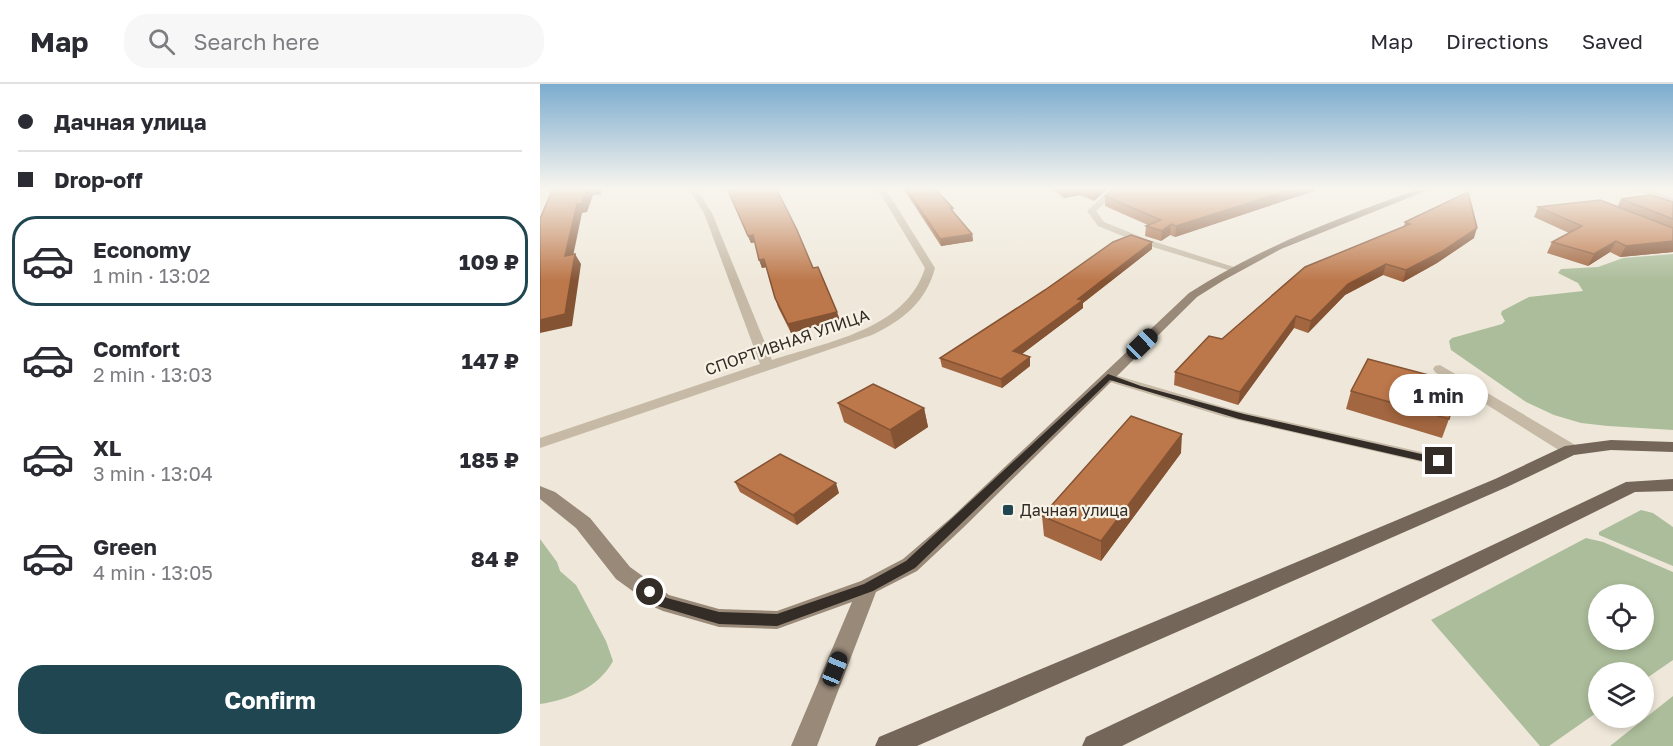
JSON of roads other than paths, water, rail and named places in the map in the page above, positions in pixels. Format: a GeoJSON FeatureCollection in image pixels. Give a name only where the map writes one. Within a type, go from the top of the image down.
{"type":"FeatureCollection","features":[{"type":"Feature","properties":{"kind":"main road"},"geometry":{"type":"LineString","coordinates":[[888,746],[1501,483],[1571,450],[1611,445],[1673,447]]}},
{"type":"Feature","properties":{"kind":"main road"},"geometry":{"type":"LineString","coordinates":[[1095,746],[1632,486],[1673,485]]}},
{"type":"Feature","properties":{"kind":"street"},"geometry":{"type":"LineString","coordinates":[[710,219],[768,366]]}},
{"type":"Feature","properties":{"kind":"street","name":"СПОРТИВНАЯ УЛИЦА"},"geometry":{"type":"LineString","coordinates":[[540,443],[868,332],[901,315],[914,302],[928,278],[930,268],[900,219]]}},
{"type":"Feature","properties":{"kind":"street"},"geometry":{"type":"LineString","coordinates":[[1097,219],[1101,224],[1143,242],[1232,268]]}},
{"type":"Feature","properties":{"kind":"street"},"geometry":{"type":"LineString","coordinates":[[540,492],[549,496],[583,523],[623,573],[663,602],[719,618],[777,620],[868,587],[910,565],[1192,295],[1232,268],[1345,219]]}},
{"type":"Feature","properties":{"kind":"street"},"geometry":{"type":"LineString","coordinates":[[1440,369],[1571,450]]}},
{"type":"Feature","properties":{"kind":"street"},"geometry":{"type":"LineString","coordinates":[[1108,376],[1138,387],[1243,417],[1439,461]]}},
{"type":"Feature","properties":{"kind":"street"},"geometry":{"type":"LineString","coordinates":[[804,746],[868,587]]}},
{"type":"Feature","properties":{"kind":"place","name":"Дачная улица"},"geometry":{"type":"Point","coordinates":[1008,510]}}]}
